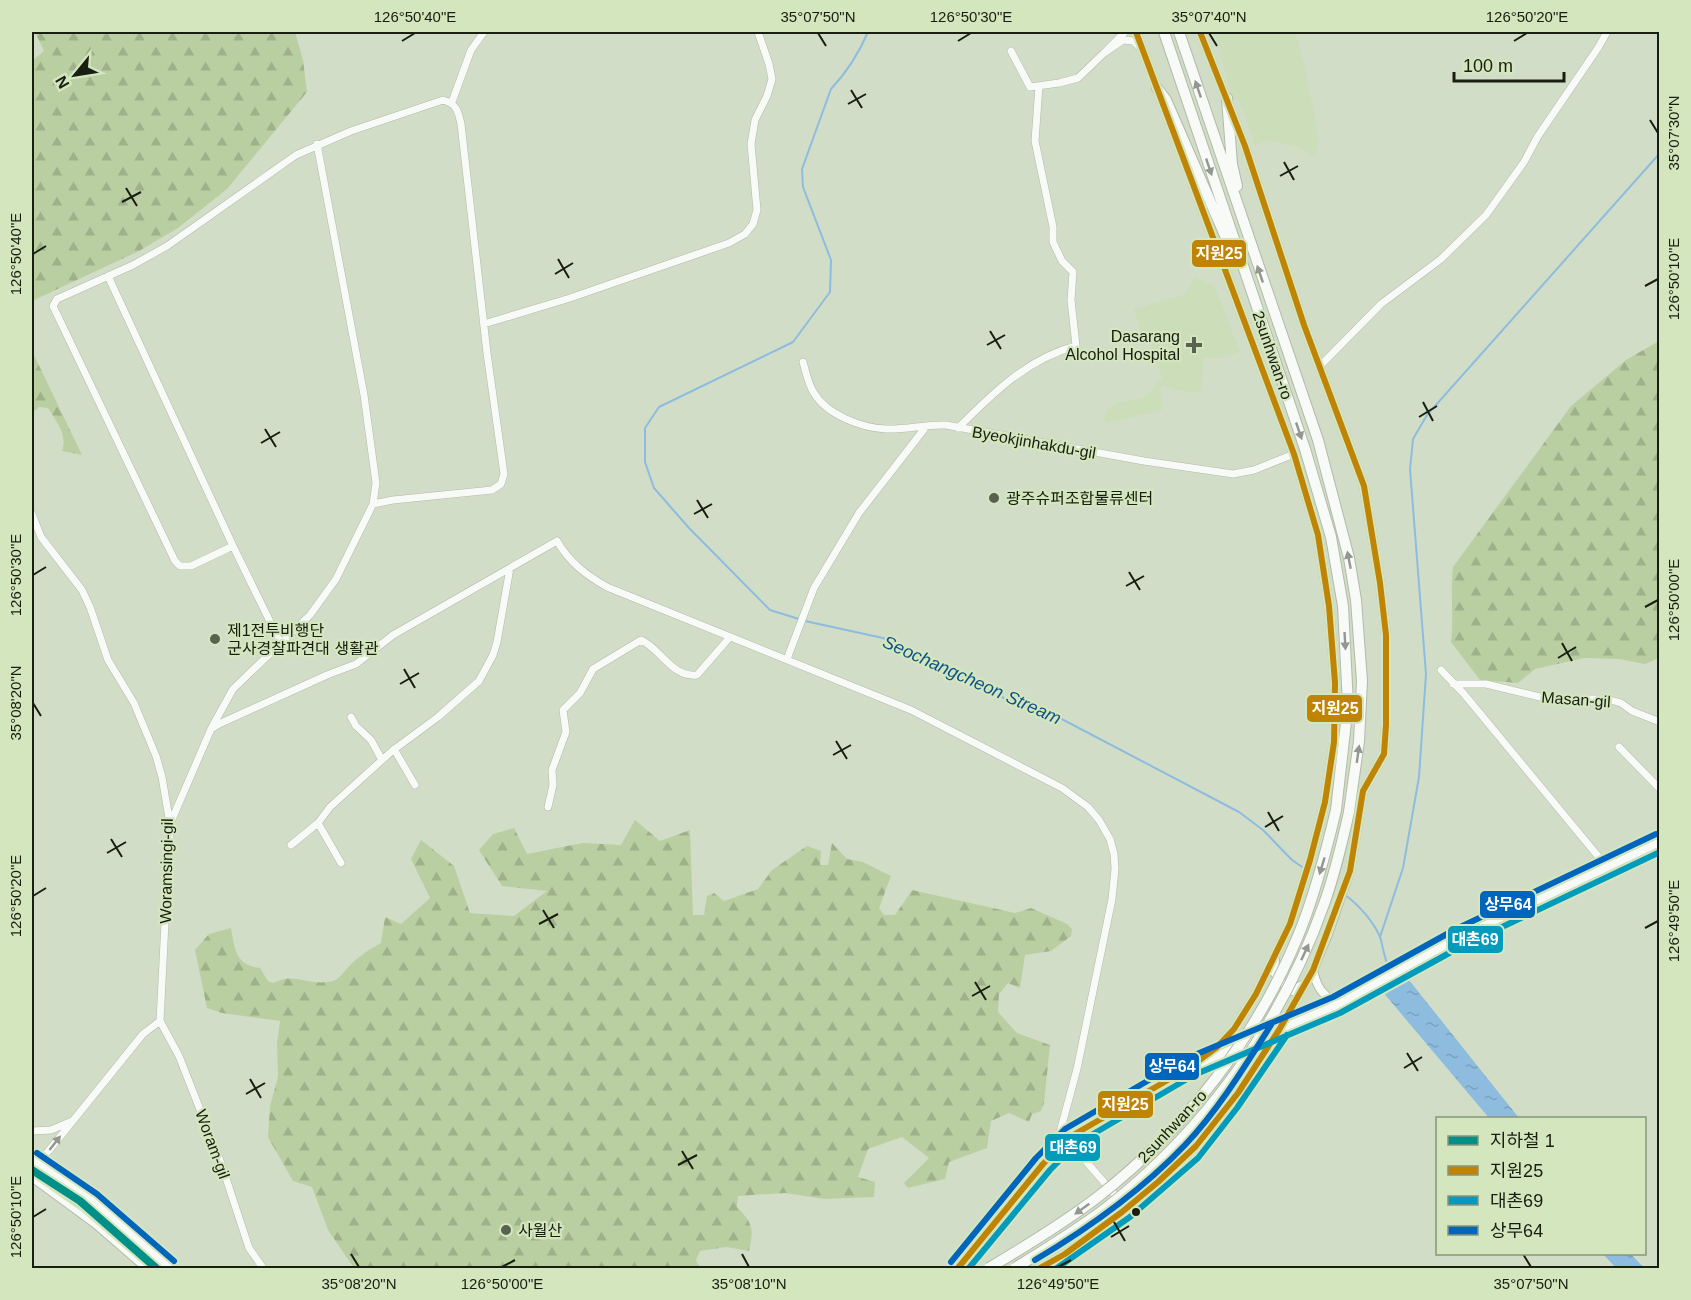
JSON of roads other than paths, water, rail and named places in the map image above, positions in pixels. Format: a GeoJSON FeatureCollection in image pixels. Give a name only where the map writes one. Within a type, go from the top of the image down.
{"type":"FeatureCollection","features":[{"type":"Feature","properties":{"kind":"main road","name":"2sunhwan-ro"},"geometry":{"type":"LineString","coordinates":[[989,1269],[1078,1212],[1124,1176],[1173,1128],[1223,1068],[1248,1032],[1290,954],[1320,874],[1336,810],[1348,705],[1343,606],[1331,537],[1305,449],[1164,32]]}},
{"type":"Feature","properties":{"kind":"main road","name":"2sunhwan-ro"},"geometry":{"type":"LineString","coordinates":[[1015,1269],[1078,1228],[1132,1186],[1194,1125],[1237,1071],[1277,1009],[1311,940],[1335,870],[1349,812],[1359,741],[1362,681],[1356,600],[1349,558],[1318,440],[1179,32]]}},
{"type":"Feature","properties":{"kind":"main road"},"geometry":{"type":"LineString","coordinates":[[1156,88],[1166,100],[1253,297]]}},
{"type":"Feature","properties":{"kind":"main road"},"geometry":{"type":"LineString","coordinates":[[1227,98],[1232,164],[1245,231]]}},
{"type":"Feature","properties":{"kind":"main road"},"geometry":{"type":"LineString","coordinates":[[35,1162],[91,1201],[168,1269]]}},
{"type":"Feature","properties":{"kind":"main road"},"geometry":{"type":"LineString","coordinates":[[33,1177],[96,1223],[148,1269]]}},
{"type":"Feature","properties":{"kind":"street"},"geometry":{"type":"LineString","coordinates":[[452,102],[471,50],[484,32]]}},
{"type":"Feature","properties":{"kind":"street"},"geometry":{"type":"LineString","coordinates":[[484,324],[570,298],[729,243],[745,234],[753,224],[757,210],[752,144],[755,120],[767,96],[772,79],[758,32]]}},
{"type":"Feature","properties":{"kind":"street"},"geometry":{"type":"LineString","coordinates":[[1011,51],[1030,87],[1039,87],[1078,78],[1125,32]]}},
{"type":"Feature","properties":{"kind":"street"},"geometry":{"type":"LineString","coordinates":[[1137,32],[1294,454],[1318,535],[1329,606],[1335,683],[1334,742],[1325,802],[1299,899],[1246,1010],[1229,1035],[1190,1067]]}},
{"type":"Feature","properties":{"kind":"street"},"geometry":{"type":"LineString","coordinates":[[1040,1269],[1065,1254],[1126,1209],[1196,1146],[1238,1094],[1279,1030],[1313,970],[1346,885],[1364,791],[1384,754],[1386,636],[1364,486],[1304,325],[1227,98],[1200,32]]}},
{"type":"Feature","properties":{"kind":"street"},"geometry":{"type":"LineString","coordinates":[[1320,365],[1381,304],[1442,259],[1486,215],[1524,162],[1549,118],[1607,32]]}},
{"type":"Feature","properties":{"kind":"street"},"geometry":{"type":"LineString","coordinates":[[1104,53],[1119,43],[1129,40],[1137,43],[1143,52]]}},
{"type":"Feature","properties":{"kind":"street"},"geometry":{"type":"LineString","coordinates":[[958,428],[1021,372],[1058,351],[1076,346],[1071,300],[1073,272],[1062,261],[1053,242],[1053,227],[1035,141],[1039,87]]}},
{"type":"Feature","properties":{"kind":"street"},"geometry":{"type":"LineString","coordinates":[[233,546],[191,566],[180,566],[175,561],[53,306],[57,299],[133,265],[167,246],[296,155],[317,144],[443,100],[452,102],[458,110],[462,124],[484,324],[504,474],[501,484],[492,490],[373,504]]}},
{"type":"Feature","properties":{"kind":"street"},"geometry":{"type":"LineString","coordinates":[[170,824],[211,729],[233,688],[310,615],[336,579],[373,504],[376,483],[364,395],[317,144]]}},
{"type":"Feature","properties":{"kind":"street"},"geometry":{"type":"LineString","coordinates":[[108,276],[280,642]]}},
{"type":"Feature","properties":{"kind":"street","name":"Byeokjinhakdu-gil"},"geometry":{"type":"LineString","coordinates":[[803,362],[815,395],[844,418],[868,427],[925,428],[933,424],[1144,461],[1233,474],[1254,470],[1294,454]]}},
{"type":"Feature","properties":{"kind":"street"},"geometry":{"type":"LineString","coordinates":[[788,659],[814,588],[859,513],[925,428]]}},
{"type":"Feature","properties":{"kind":"street","name":"Woramsingi-gil"},"geometry":{"type":"LineString","coordinates":[[32,514],[41,537],[82,590],[97,623],[114,672],[134,703],[148,734],[162,777],[170,824],[160,1021]]}},
{"type":"Feature","properties":{"kind":"street"},"geometry":{"type":"LineString","coordinates":[[211,729],[327,675],[356,664],[393,635],[557,541],[578,568],[607,587],[911,710],[1062,788],[1088,807],[1107,831],[1110,839],[1115,861],[1112,899],[1079,1060],[1060,1132],[1062,1143]]}},
{"type":"Feature","properties":{"kind":"street"},"geometry":{"type":"LineString","coordinates":[[291,845],[318,823],[330,807],[394,749],[438,717],[479,681],[493,655],[497,642],[510,568]]}},
{"type":"Feature","properties":{"kind":"street"},"geometry":{"type":"LineString","coordinates":[[548,807],[553,785],[552,770],[566,732],[563,710],[580,693],[593,669],[640,640],[647,643],[663,660],[688,676],[697,675],[730,637]]}},
{"type":"Feature","properties":{"kind":"street"},"geometry":{"type":"LineString","coordinates":[[1441,670],[1464,694],[1606,867]]}},
{"type":"Feature","properties":{"kind":"street","name":"Masan-gil"},"geometry":{"type":"LineString","coordinates":[[1453,684],[1486,684],[1548,699],[1607,699],[1621,703],[1632,711],[1659,722]]}},
{"type":"Feature","properties":{"kind":"street"},"geometry":{"type":"LineString","coordinates":[[1651,719],[1659,711]]}},
{"type":"Feature","properties":{"kind":"street"},"geometry":{"type":"LineString","coordinates":[[351,717],[356,726],[371,740],[382,760]]}},
{"type":"Feature","properties":{"kind":"street"},"geometry":{"type":"LineString","coordinates":[[1619,747],[1659,789]]}},
{"type":"Feature","properties":{"kind":"street"},"geometry":{"type":"LineString","coordinates":[[394,749],[416,785]]}},
{"type":"Feature","properties":{"kind":"street"},"geometry":{"type":"LineString","coordinates":[[318,823],[341,863]]}},
{"type":"Feature","properties":{"kind":"street"},"geometry":{"type":"LineString","coordinates":[[958,1269],[1062,1143],[1096,1121],[1190,1067],[1337,1005],[1460,937],[1659,843]]}},
{"type":"Feature","properties":{"kind":"street"},"geometry":{"type":"LineString","coordinates":[[1276,950],[1273,968],[1281,982],[1292,991],[1305,984]]}},
{"type":"Feature","properties":{"kind":"street"},"geometry":{"type":"LineString","coordinates":[[1313,970],[1316,986],[1337,1005]]}},
{"type":"Feature","properties":{"kind":"street"},"geometry":{"type":"LineString","coordinates":[[1246,1010],[1243,1031],[1253,1041]]}},
{"type":"Feature","properties":{"kind":"street"},"geometry":{"type":"LineString","coordinates":[[35,1162],[72,1121],[143,1034],[160,1021]]}},
{"type":"Feature","properties":{"kind":"street","name":"Woram-gil"},"geometry":{"type":"LineString","coordinates":[[160,1021],[179,1056],[221,1163],[249,1248],[263,1269]]}},
{"type":"Feature","properties":{"kind":"street"},"geometry":{"type":"LineString","coordinates":[[32,1131],[51,1130],[72,1121]]}},
{"type":"Feature","properties":{"kind":"street"},"geometry":{"type":"LineString","coordinates":[[1096,1121],[1094,1132],[1083,1154],[1084,1159],[1126,1209]]}},
{"type":"Feature","properties":{"kind":"street"},"geometry":{"type":"LineString","coordinates":[[32,1152],[35,1162],[33,1177]]}},
{"type":"Feature","properties":{"kind":"water"},"geometry":{"type":"Polygon","coordinates":[[[1409,980],[1518,1117],[1488,1117],[1382,991],[1409,980]]]}},
{"type":"Feature","properties":{"kind":"water"},"geometry":{"type":"Polygon","coordinates":[[[1604,1255],[1632,1255],[1644,1268],[1616,1268],[1604,1255]]]}},
{"type":"Feature","properties":{"kind":"waterway","name":"Seochangcheon Stream"},"geometry":{"type":"LineString","coordinates":[[799,619],[770,610],[689,528],[654,488],[645,462],[645,428],[659,407],[793,342],[830,292],[831,260],[803,187],[802,169],[831,89],[852,62],[868,32]]}},
{"type":"Feature","properties":{"kind":"waterway"},"geometry":{"type":"LineString","coordinates":[[1380,937],[1403,868],[1419,777],[1426,674],[1410,469],[1413,439],[1427,415],[1660,153]]}},
{"type":"Feature","properties":{"kind":"waterway","name":"Seochangcheon Stream"},"geometry":{"type":"LineString","coordinates":[[805,621],[883,638],[1004,698],[1024,707],[1056,716],[1239,812],[1263,830],[1292,860],[1305,869]]}},
{"type":"Feature","properties":{"kind":"waterway","name":"Seochangcheon Stream"},"geometry":{"type":"LineString","coordinates":[[1345,895],[1361,909],[1375,927],[1391,973]]}},
{"type":"Feature","properties":{"kind":"metro line","name":"1"},"geometry":{"type":"LineString","coordinates":[[32,1170],[80,1201],[156,1268]]}},
{"type":"Feature","properties":{"kind":"place","name":"Dasarang Alcohol Hospital"},"geometry":{"type":"Point","coordinates":[1194,345]}},
{"type":"Feature","properties":{"kind":"place","name":"광주슈퍼조합물류센터"},"geometry":{"type":"Point","coordinates":[994,498]}},
{"type":"Feature","properties":{"kind":"place","name":"제1전투비행단 군사경찰파견대 생활관"},"geometry":{"type":"Point","coordinates":[215,639]}},
{"type":"Feature","properties":{"kind":"place","name":"사월산"},"geometry":{"type":"Point","coordinates":[506,1230]}}]}
